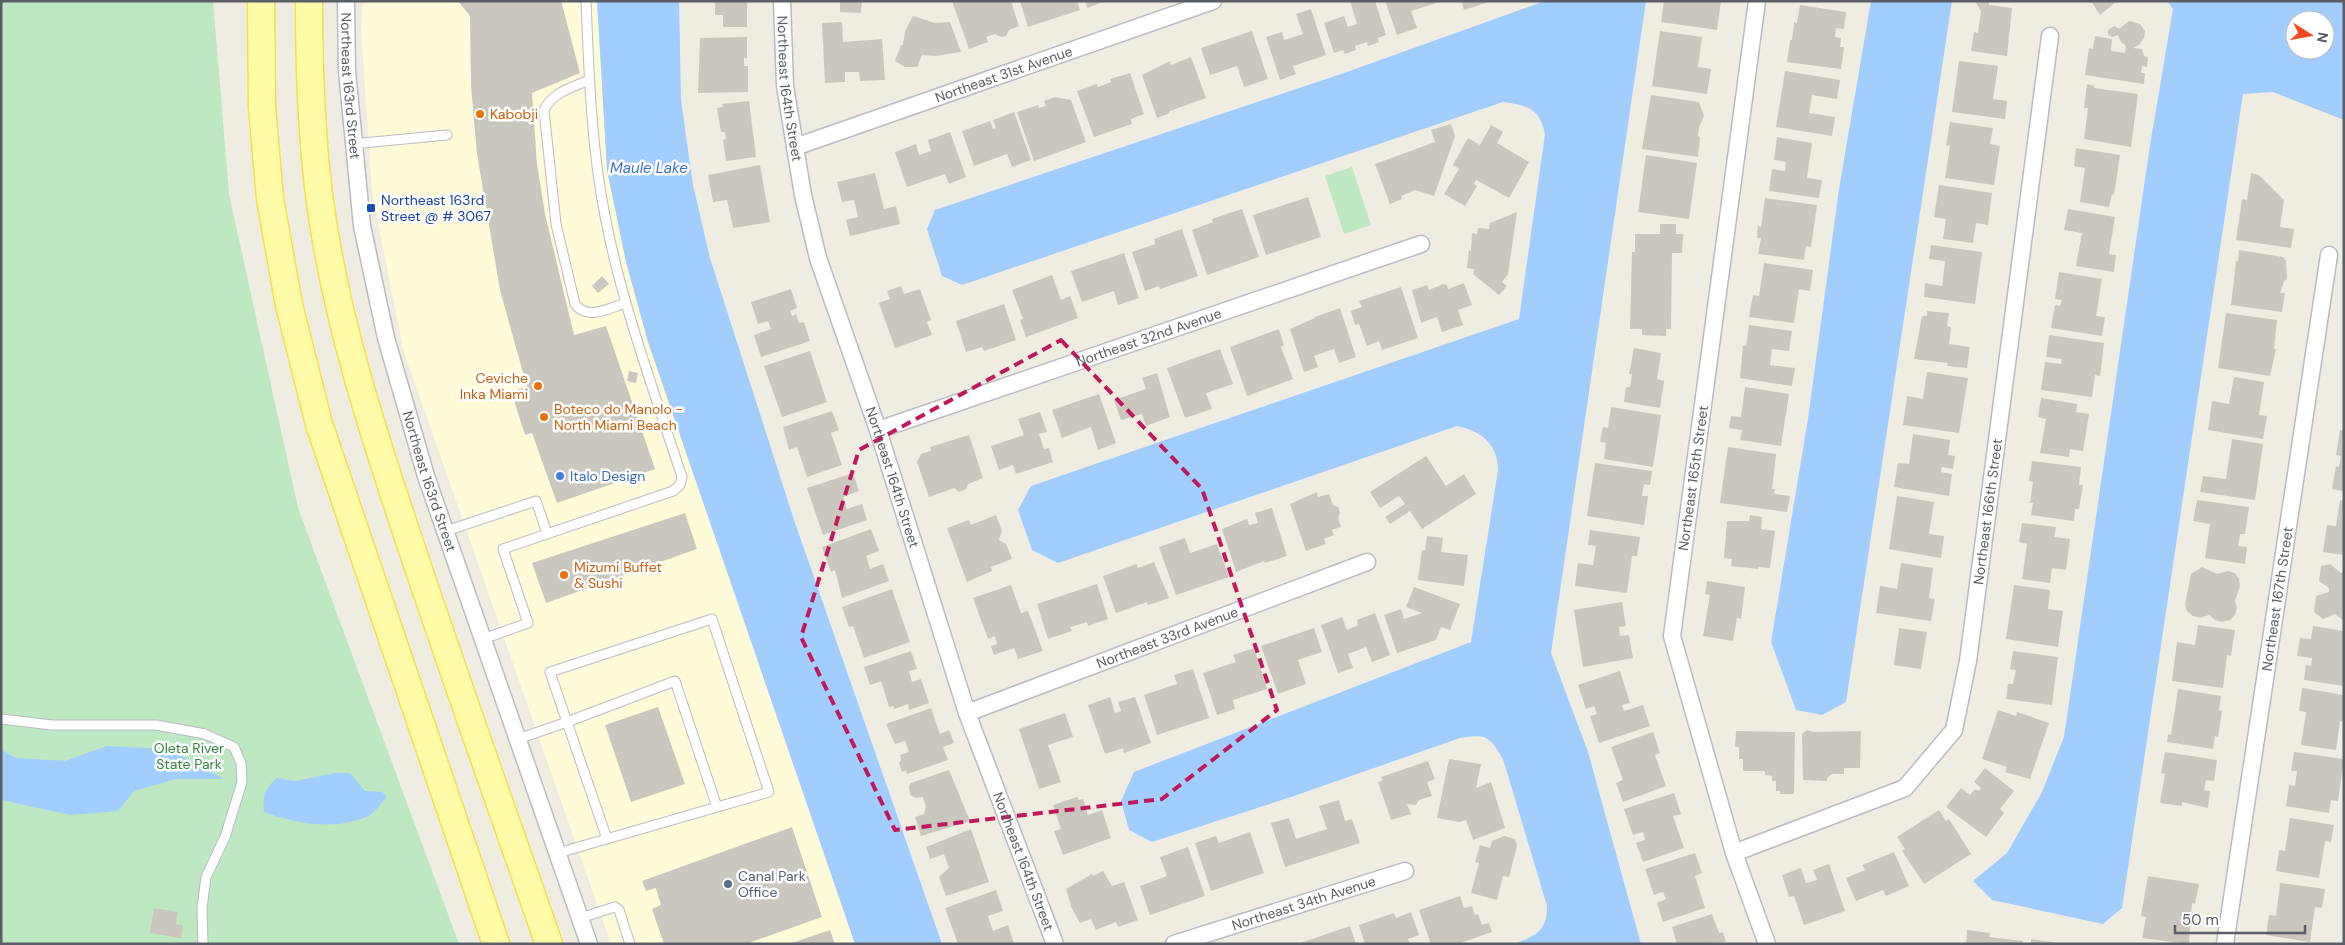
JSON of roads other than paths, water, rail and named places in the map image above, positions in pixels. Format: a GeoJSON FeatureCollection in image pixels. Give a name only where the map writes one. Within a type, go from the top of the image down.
{"type":"FeatureCollection","features":[{"type":"Feature","properties":{"kind":"main road"},"geometry":{"type":"LineString","coordinates":[[261,1],[262,107],[270,199],[289,305],[319,424],[486,931],[496,944]]}},
{"type":"Feature","properties":{"kind":"main road"},"geometry":{"type":"LineString","coordinates":[[309,1],[312,114],[320,203],[339,308],[379,451],[549,944]]}},
{"type":"Feature","properties":{"kind":"street","name":"Northeast 163rd Street"},"geometry":{"type":"LineString","coordinates":[[346,1],[347,71],[352,144],[362,226],[386,338],[426,476],[589,944]]}},
{"type":"Feature","properties":{"kind":"street","name":"Northeast 164th Street"},"geometry":{"type":"LineString","coordinates":[[782,1],[785,86],[802,195],[818,258],[878,430],[966,713],[1054,944]]}},
{"type":"Feature","properties":{"kind":"street","name":"Northeast 31st Avenue"},"geometry":{"type":"LineString","coordinates":[[795,147],[1213,1]]}},
{"type":"Feature","properties":{"kind":"street","name":"Northeast 165th Street"},"geometry":{"type":"LineString","coordinates":[[1756,1],[1672,636],[1734,853],[1767,944]]}},
{"type":"Feature","properties":{"kind":"street","name":"Northeast 166th Street"},"geometry":{"type":"LineString","coordinates":[[1734,853],[1905,788],[1954,730],[1968,661],[2050,36]]}},
{"type":"Feature","properties":{"kind":"street","name":"Northeast 32nd Avenue"},"geometry":{"type":"LineString","coordinates":[[878,430],[1421,244]]}},
{"type":"Feature","properties":{"kind":"street","name":"Northeast 167th Street"},"geometry":{"type":"LineString","coordinates":[[2225,944],[2328,256]]}},
{"type":"Feature","properties":{"kind":"street","name":"Northeast 33rd Avenue"},"geometry":{"type":"LineString","coordinates":[[966,713],[1367,562]]}},
{"type":"Feature","properties":{"kind":"street","name":"Northeast 34th Avenue"},"geometry":{"type":"LineString","coordinates":[[1174,944],[1405,871]]}},
{"type":"Feature","properties":{"kind":"lane"},"geometry":{"type":"LineString","coordinates":[[483,639],[528,623],[503,549],[673,491],[680,485],[682,477],[626,303],[604,215],[595,150],[589,80],[586,1]]}},
{"type":"Feature","properties":{"kind":"lane"},"geometry":{"type":"LineString","coordinates":[[589,80],[557,94],[549,100],[544,110],[556,224],[575,304],[580,311],[588,314],[626,303]]}},
{"type":"Feature","properties":{"kind":"lane"},"geometry":{"type":"LineString","coordinates":[[352,144],[447,135]]}},
{"type":"Feature","properties":{"kind":"lane"},"geometry":{"type":"LineString","coordinates":[[446,531],[536,501],[547,533]]}},
{"type":"Feature","properties":{"kind":"lane"},"geometry":{"type":"LineString","coordinates":[[558,853],[607,839],[769,792],[712,619],[550,672],[607,839]]}},
{"type":"Feature","properties":{"kind":"lane"},"geometry":{"type":"LineString","coordinates":[[518,739],[676,681],[717,807]]}},
{"type":"Feature","properties":{"kind":"lane"},"geometry":{"type":"LineString","coordinates":[[1,719],[52,725],[156,725],[205,734],[234,747],[241,764],[242,782],[225,837],[206,877],[202,908],[203,944]]}},
{"type":"Feature","properties":{"kind":"lane"},"geometry":{"type":"LineString","coordinates":[[580,918],[615,907],[619,910],[630,944]]}},
{"type":"Feature","properties":{"kind":"water","name":"Maule Lake"},"geometry":{"type":"Polygon","coordinates":[[[597,1],[679,1],[681,100],[693,185],[710,258],[794,520],[942,944],[855,944],[648,342],[626,262],[607,170],[597,1]]]}},
{"type":"Feature","properties":{"kind":"water"},"geometry":{"type":"Polygon","coordinates":[[[1545,1],[1646,1],[1551,653],[1588,752],[1641,944],[1514,944],[1539,931],[1545,921],[1547,906],[1503,759],[1494,745],[1482,737],[1460,738],[1294,796],[1152,842],[1129,830],[1121,801],[1134,772],[1471,642],[1498,470],[1495,453],[1481,435],[1457,426],[1058,563],[1032,550],[1018,510],[1031,486],[1519,319],[1545,134],[1540,118],[1536,113],[1519,105],[1503,102],[962,285],[942,276],[927,229],[935,210],[1344,73],[1545,1]]]}},
{"type":"Feature","properties":{"kind":"water"},"geometry":{"type":"Polygon","coordinates":[[[1871,1],[1952,1],[1846,702],[1822,715],[1796,710],[1771,642],[1808,419],[1839,189],[1871,1]]]}},
{"type":"Feature","properties":{"kind":"water"},"geometry":{"type":"Polygon","coordinates":[[[2167,1],[2344,1],[2344,120],[2273,92],[2243,94],[2122,908],[2103,924],[1992,900],[1973,881],[2007,853],[2042,792],[2064,737],[2150,145],[2173,9],[2167,1]]]}},
{"type":"Feature","properties":{"kind":"water"},"geometry":{"type":"Polygon","coordinates":[[[107,746],[168,749],[224,779],[176,779],[134,791],[118,811],[70,815],[1,800],[1,750],[16,758],[65,761],[107,746]]]}},
{"type":"Feature","properties":{"kind":"water"},"geometry":{"type":"Polygon","coordinates":[[[334,773],[350,773],[365,791],[382,792],[387,796],[368,816],[356,821],[343,823],[316,824],[289,820],[264,812],[265,793],[277,778],[296,781],[334,773]]]}},
{"type":"Feature","properties":{"kind":"place","name":"Kabobji"},"geometry":{"type":"Point","coordinates":[480,114]}},
{"type":"Feature","properties":{"kind":"place","name":"Northeast 163rd Street @ # 3067"},"geometry":{"type":"Point","coordinates":[371,208]}},
{"type":"Feature","properties":{"kind":"place","name":"Ceviche Inka Miami"},"geometry":{"type":"Point","coordinates":[538,386]}},
{"type":"Feature","properties":{"kind":"place","name":"Boteco do Manolo - North Miami Beach"},"geometry":{"type":"Point","coordinates":[544,417]}},
{"type":"Feature","properties":{"kind":"place","name":"Italo Design"},"geometry":{"type":"Point","coordinates":[560,476]}},
{"type":"Feature","properties":{"kind":"place","name":"Mizumi Buffet & Sushi"},"geometry":{"type":"Point","coordinates":[564,575]}},
{"type":"Feature","properties":{"kind":"place","name":"Canal Park Office"},"geometry":{"type":"Point","coordinates":[728,884]}},
{"type":"Feature","properties":{"kind":"park label","name":"Oleta River State Park"},"geometry":{"type":"Point","coordinates":[189,756]}}]}
